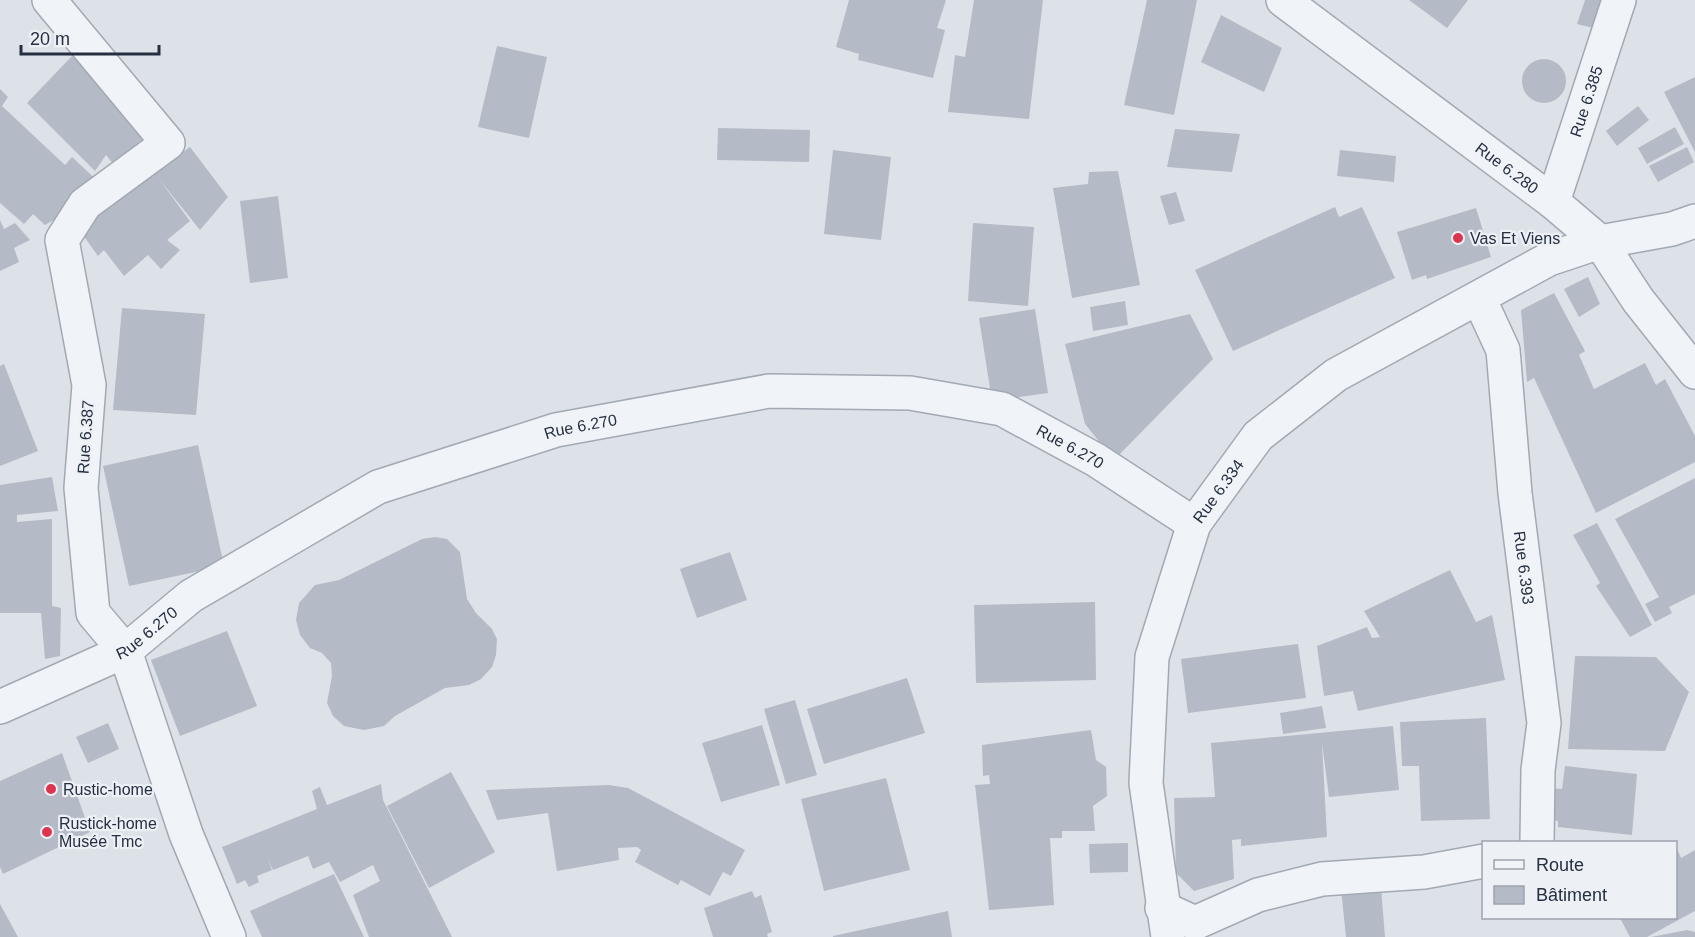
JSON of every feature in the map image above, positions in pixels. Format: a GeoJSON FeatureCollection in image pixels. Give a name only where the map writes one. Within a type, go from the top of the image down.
{"type":"FeatureCollection","features":[{"type":"Feature","properties":{"kind":"street","name":"Rue 6.387"},"geometry":{"type":"LineString","coordinates":[[49,0],[168,143],[85,204],[62,240],[89,385],[81,488],[85,554],[93,613],[124,651],[186,834],[229,937]]}},
{"type":"Feature","properties":{"kind":"street","name":"Rue 6.280"},"geometry":{"type":"LineString","coordinates":[[1283,0],[1553,202],[1600,242],[1638,300],[1695,372]]}},
{"type":"Feature","properties":{"kind":"street","name":"Rue 6.385"},"geometry":{"type":"LineString","coordinates":[[1553,202],[1619,0]]}},
{"type":"Feature","properties":{"kind":"street","name":"Rue 6.334"},"geometry":{"type":"LineString","coordinates":[[1165,922],[1146,783],[1152,657],[1194,524],[1258,436],[1336,375],[1549,260],[1600,242],[1672,229],[1695,221]]}},
{"type":"Feature","properties":{"kind":"street","name":"Rue 6.393"},"geometry":{"type":"LineString","coordinates":[[1479,298],[1503,350],[1515,493],[1544,723],[1538,770],[1537,841]]}},
{"type":"Feature","properties":{"kind":"street","name":"Rue 6.270"},"geometry":{"type":"LineString","coordinates":[[0,706],[124,651],[191,596],[378,487],[556,430],[769,391],[910,393],[1002,409],[1096,460],[1194,524]]}},
{"type":"Feature","properties":{"kind":"street"},"geometry":{"type":"LineString","coordinates":[[1165,922],[1194,923],[1258,895],[1322,879],[1424,872],[1482,861]]}},
{"type":"Feature","properties":{"kind":"building"},"geometry":{"type":"Polygon","coordinates":[[[849,0],[946,0],[937,28],[945,30],[933,78],[858,60],[859,54],[836,47],[849,0]]]}},
{"type":"Feature","properties":{"kind":"building"},"geometry":{"type":"Polygon","coordinates":[[[974,0],[1043,0],[1029,119],[948,112],[955,55],[965,57],[974,0]]]}},
{"type":"Feature","properties":{"kind":"building"},"geometry":{"type":"Polygon","coordinates":[[[1147,0],[1197,0],[1174,115],[1124,105],[1147,0]]]}},
{"type":"Feature","properties":{"kind":"building"},"geometry":{"type":"Polygon","coordinates":[[[1409,0],[1468,0],[1447,28],[1409,0]]]}},
{"type":"Feature","properties":{"kind":"building"},"geometry":{"type":"Polygon","coordinates":[[[1585,0],[1613,0],[1601,30],[1577,24],[1585,0]]]}},
{"type":"Feature","properties":{"kind":"building"},"geometry":{"type":"Polygon","coordinates":[[[1221,15],[1282,48],[1264,92],[1201,62],[1221,15]]]}},
{"type":"Feature","properties":{"kind":"building"},"geometry":{"type":"Polygon","coordinates":[[[497,46],[547,57],[529,138],[478,127],[497,46]]]}},
{"type":"Feature","properties":{"kind":"building"},"geometry":{"type":"Polygon","coordinates":[[[72,56],[150,132],[114,165],[106,155],[95,171],[27,103],[72,56]]]}},
{"type":"Feature","properties":{"kind":"building"},"geometry":{"type":"Polygon","coordinates":[[[1544,59],[1560,65],[1566,81],[1560,97],[1544,103],[1528,97],[1522,81],[1528,65],[1544,59]]]}},
{"type":"Feature","properties":{"kind":"building"},"geometry":{"type":"Polygon","coordinates":[[[1695,77],[1695,152],[1664,92],[1695,77]]]}},
{"type":"Feature","properties":{"kind":"building"},"geometry":{"type":"Polygon","coordinates":[[[0,89],[8,97],[2,106],[65,165],[72,157],[104,187],[87,201],[45,225],[33,214],[24,224],[0,203],[0,89]]]}},
{"type":"Feature","properties":{"kind":"building"},"geometry":{"type":"Polygon","coordinates":[[[1638,106],[1649,120],[1617,146],[1606,131],[1638,106]]]}},
{"type":"Feature","properties":{"kind":"building"},"geometry":{"type":"Polygon","coordinates":[[[1675,127],[1684,144],[1647,164],[1638,148],[1675,127]]]}},
{"type":"Feature","properties":{"kind":"building"},"geometry":{"type":"Polygon","coordinates":[[[718,128],[810,130],[809,162],[717,160],[718,128]]]}},
{"type":"Feature","properties":{"kind":"building"},"geometry":{"type":"Polygon","coordinates":[[[1175,129],[1240,134],[1232,172],[1167,167],[1175,129]]]}},
{"type":"Feature","properties":{"kind":"building"},"geometry":{"type":"Polygon","coordinates":[[[190,147],[228,197],[200,230],[159,179],[190,221],[167,240],[180,250],[161,269],[148,255],[124,276],[104,250],[98,256],[78,228],[190,147]]]}},
{"type":"Feature","properties":{"kind":"building"},"geometry":{"type":"Polygon","coordinates":[[[1687,147],[1694,162],[1658,182],[1649,166],[1687,147]]]}},
{"type":"Feature","properties":{"kind":"building"},"geometry":{"type":"Polygon","coordinates":[[[833,150],[891,157],[881,240],[824,234],[833,150]]]}},
{"type":"Feature","properties":{"kind":"building"},"geometry":{"type":"Polygon","coordinates":[[[1340,150],[1396,156],[1394,182],[1337,176],[1340,150]]]}},
{"type":"Feature","properties":{"kind":"building"},"geometry":{"type":"Polygon","coordinates":[[[1118,171],[1140,285],[1072,298],[1053,188],[1088,184],[1089,172],[1118,171]]]}},
{"type":"Feature","properties":{"kind":"building"},"geometry":{"type":"Polygon","coordinates":[[[1176,192],[1185,221],[1169,225],[1160,196],[1176,192]]]}},
{"type":"Feature","properties":{"kind":"building"},"geometry":{"type":"Polygon","coordinates":[[[278,196],[288,278],[250,283],[240,201],[278,196]]]}},
{"type":"Feature","properties":{"kind":"building"},"geometry":{"type":"Polygon","coordinates":[[[1335,207],[1339,217],[1362,207],[1395,278],[1233,351],[1195,270],[1335,207]]]}},
{"type":"Feature","properties":{"kind":"building"},"geometry":{"type":"Polygon","coordinates":[[[1476,208],[1491,257],[1427,279],[1426,275],[1412,280],[1397,232],[1476,208]]]}},
{"type":"Feature","properties":{"kind":"building"},"geometry":{"type":"Polygon","coordinates":[[[0,220],[4,229],[15,223],[30,240],[14,248],[19,262],[0,271],[0,220]]]}},
{"type":"Feature","properties":{"kind":"building"},"geometry":{"type":"Polygon","coordinates":[[[973,223],[1034,227],[1028,306],[968,301],[973,223]]]}},
{"type":"Feature","properties":{"kind":"building"},"geometry":{"type":"Polygon","coordinates":[[[1588,277],[1600,304],[1579,317],[1564,289],[1588,277]]]}},
{"type":"Feature","properties":{"kind":"building"},"geometry":{"type":"Polygon","coordinates":[[[1554,293],[1585,351],[1579,355],[1594,389],[1645,363],[1656,385],[1665,379],[1695,436],[1695,462],[1596,513],[1534,378],[1527,382],[1521,310],[1554,293]]]}},
{"type":"Feature","properties":{"kind":"building"},"geometry":{"type":"Polygon","coordinates":[[[1125,301],[1128,325],[1093,331],[1090,307],[1125,301]]]}},
{"type":"Feature","properties":{"kind":"building"},"geometry":{"type":"Polygon","coordinates":[[[122,308],[205,314],[196,415],[113,410],[122,308]]]}},
{"type":"Feature","properties":{"kind":"building"},"geometry":{"type":"Polygon","coordinates":[[[1035,309],[1048,393],[992,401],[979,318],[1035,309]]]}},
{"type":"Feature","properties":{"kind":"building"},"geometry":{"type":"Polygon","coordinates":[[[1190,314],[1213,359],[1114,460],[1085,424],[1065,344],[1190,314]]]}},
{"type":"Feature","properties":{"kind":"building"},"geometry":{"type":"Polygon","coordinates":[[[4,364],[38,451],[0,466],[0,366],[4,364]]]}},
{"type":"Feature","properties":{"kind":"building"},"geometry":{"type":"Polygon","coordinates":[[[198,445],[224,566],[129,586],[103,466],[198,445]]]}},
{"type":"Feature","properties":{"kind":"building"},"geometry":{"type":"Polygon","coordinates":[[[52,477],[58,511],[17,515],[17,522],[52,519],[52,606],[61,608],[60,656],[45,659],[41,613],[0,613],[0,485],[52,477]]]}},
{"type":"Feature","properties":{"kind":"building"},"geometry":{"type":"Polygon","coordinates":[[[1695,478],[1695,594],[1669,607],[1672,613],[1655,622],[1645,604],[1659,597],[1615,519],[1695,478]]]}},
{"type":"Feature","properties":{"kind":"building"},"geometry":{"type":"Polygon","coordinates":[[[1597,523],[1652,625],[1630,637],[1596,586],[1600,583],[1573,535],[1597,523]]]}},
{"type":"Feature","properties":{"kind":"building"},"geometry":{"type":"Polygon","coordinates":[[[435,537],[447,539],[460,552],[467,599],[476,613],[492,629],[497,639],[496,655],[492,667],[481,679],[469,685],[445,688],[395,716],[384,726],[364,730],[344,726],[333,716],[327,703],[332,676],[331,663],[322,653],[310,648],[300,635],[296,620],[299,603],[315,585],[339,580],[422,539],[435,537]]]}},
{"type":"Feature","properties":{"kind":"building"},"geometry":{"type":"Polygon","coordinates":[[[730,552],[747,600],[697,618],[680,569],[730,552]]]}},
{"type":"Feature","properties":{"kind":"building"},"geometry":{"type":"Polygon","coordinates":[[[1450,570],[1476,622],[1492,615],[1505,680],[1358,711],[1353,691],[1324,696],[1317,646],[1367,627],[1372,638],[1380,637],[1364,611],[1450,570]]]}},
{"type":"Feature","properties":{"kind":"building"},"geometry":{"type":"Polygon","coordinates":[[[1095,602],[1096,680],[976,683],[974,605],[1095,602]]]}},
{"type":"Feature","properties":{"kind":"building"},"geometry":{"type":"Polygon","coordinates":[[[227,631],[257,706],[180,736],[151,660],[227,631]]]}},
{"type":"Feature","properties":{"kind":"building"},"geometry":{"type":"Polygon","coordinates":[[[1298,644],[1306,698],[1188,713],[1181,659],[1298,644]]]}},
{"type":"Feature","properties":{"kind":"building"},"geometry":{"type":"Polygon","coordinates":[[[1575,656],[1656,657],[1689,692],[1665,751],[1568,749],[1575,656]]]}},
{"type":"Feature","properties":{"kind":"building"},"geometry":{"type":"Polygon","coordinates":[[[907,678],[925,733],[824,764],[807,709],[907,678]]]}},
{"type":"Feature","properties":{"kind":"building"},"geometry":{"type":"Polygon","coordinates":[[[795,700],[817,775],[786,784],[764,709],[795,700]]]}},
{"type":"Feature","properties":{"kind":"building"},"geometry":{"type":"Polygon","coordinates":[[[1322,706],[1326,728],[1283,734],[1280,713],[1322,706]]]}},
{"type":"Feature","properties":{"kind":"building"},"geometry":{"type":"Polygon","coordinates":[[[1486,718],[1490,819],[1421,821],[1419,766],[1402,766],[1400,722],[1486,718]]]}},
{"type":"Feature","properties":{"kind":"building"},"geometry":{"type":"Polygon","coordinates":[[[108,723],[119,749],[88,763],[76,737],[108,723]]]}},
{"type":"Feature","properties":{"kind":"building"},"geometry":{"type":"Polygon","coordinates":[[[762,725],[780,785],[721,802],[702,743],[762,725]]]}},
{"type":"Feature","properties":{"kind":"building"},"geometry":{"type":"Polygon","coordinates":[[[1393,726],[1399,790],[1329,797],[1322,743],[1327,837],[1241,846],[1241,839],[1232,840],[1234,879],[1194,891],[1176,873],[1174,798],[1215,797],[1211,743],[1393,726]]]}},
{"type":"Feature","properties":{"kind":"building"},"geometry":{"type":"Polygon","coordinates":[[[1091,730],[1096,760],[1106,767],[1107,796],[1093,806],[1095,831],[1062,831],[1062,838],[1050,838],[1054,905],[989,910],[975,785],[990,784],[989,775],[983,776],[982,745],[1091,730]]]}},
{"type":"Feature","properties":{"kind":"building"},"geometry":{"type":"Polygon","coordinates":[[[62,753],[90,832],[3,874],[0,867],[0,781],[62,753]]]}},
{"type":"Feature","properties":{"kind":"building"},"geometry":{"type":"Polygon","coordinates":[[[1565,766],[1637,774],[1632,835],[1558,827],[1558,821],[1546,820],[1550,788],[1562,789],[1565,766]]]}},
{"type":"Feature","properties":{"kind":"building"},"geometry":{"type":"Polygon","coordinates":[[[451,772],[495,852],[429,888],[387,806],[451,772]]]}},
{"type":"Feature","properties":{"kind":"building"},"geometry":{"type":"Polygon","coordinates":[[[886,778],[910,870],[824,891],[801,799],[886,778]]]}},
{"type":"Feature","properties":{"kind":"building"},"geometry":{"type":"Polygon","coordinates":[[[381,784],[383,800],[452,937],[369,937],[353,895],[380,881],[373,865],[340,882],[329,862],[313,869],[308,856],[273,870],[268,859],[272,870],[257,876],[259,882],[249,887],[245,880],[237,884],[222,847],[317,809],[312,791],[320,787],[327,805],[381,784]]]}},
{"type":"Feature","properties":{"kind":"building"},"geometry":{"type":"Polygon","coordinates":[[[609,785],[628,788],[745,850],[731,876],[723,872],[710,896],[681,880],[678,885],[635,862],[641,850],[637,847],[618,848],[619,860],[557,871],[548,813],[497,820],[486,790],[609,785]]]}},
{"type":"Feature","properties":{"kind":"building"},"geometry":{"type":"Polygon","coordinates":[[[1128,843],[1128,872],[1090,873],[1089,844],[1128,843]]]}},
{"type":"Feature","properties":{"kind":"building"},"geometry":{"type":"Polygon","coordinates":[[[1677,848],[1681,858],[1695,850],[1695,911],[1647,937],[1630,937],[1621,919],[1677,919],[1677,848]]]}},
{"type":"Feature","properties":{"kind":"building"},"geometry":{"type":"Polygon","coordinates":[[[334,874],[364,937],[262,937],[250,911],[334,874]]]}},
{"type":"Feature","properties":{"kind":"building"},"geometry":{"type":"Polygon","coordinates":[[[1380,875],[1385,937],[1346,937],[1340,879],[1380,875]]]}},
{"type":"Feature","properties":{"kind":"building"},"geometry":{"type":"Polygon","coordinates":[[[752,891],[755,898],[761,895],[772,932],[767,934],[768,937],[713,937],[704,908],[752,891]]]}},
{"type":"Feature","properties":{"kind":"building"},"geometry":{"type":"Polygon","coordinates":[[[0,904],[18,937],[0,937],[0,904]]]}},
{"type":"Feature","properties":{"kind":"building"},"geometry":{"type":"Polygon","coordinates":[[[948,911],[952,937],[833,937],[833,936],[948,911]]]}},
{"type":"Feature","properties":{"kind":"building"},"geometry":{"type":"Polygon","coordinates":[[[1687,930],[1695,932],[1695,937],[1651,937],[1687,930]]]}},
{"type":"Feature","properties":{"kind":"place","name":"Vas Et Viens"},"geometry":{"type":"Point","coordinates":[1458,238]}},
{"type":"Feature","properties":{"kind":"place","name":"Rustic-home"},"geometry":{"type":"Point","coordinates":[51,789]}},
{"type":"Feature","properties":{"kind":"place","name":"Rustick-home Musée Tmc"},"geometry":{"type":"Point","coordinates":[47,832]}}]}
